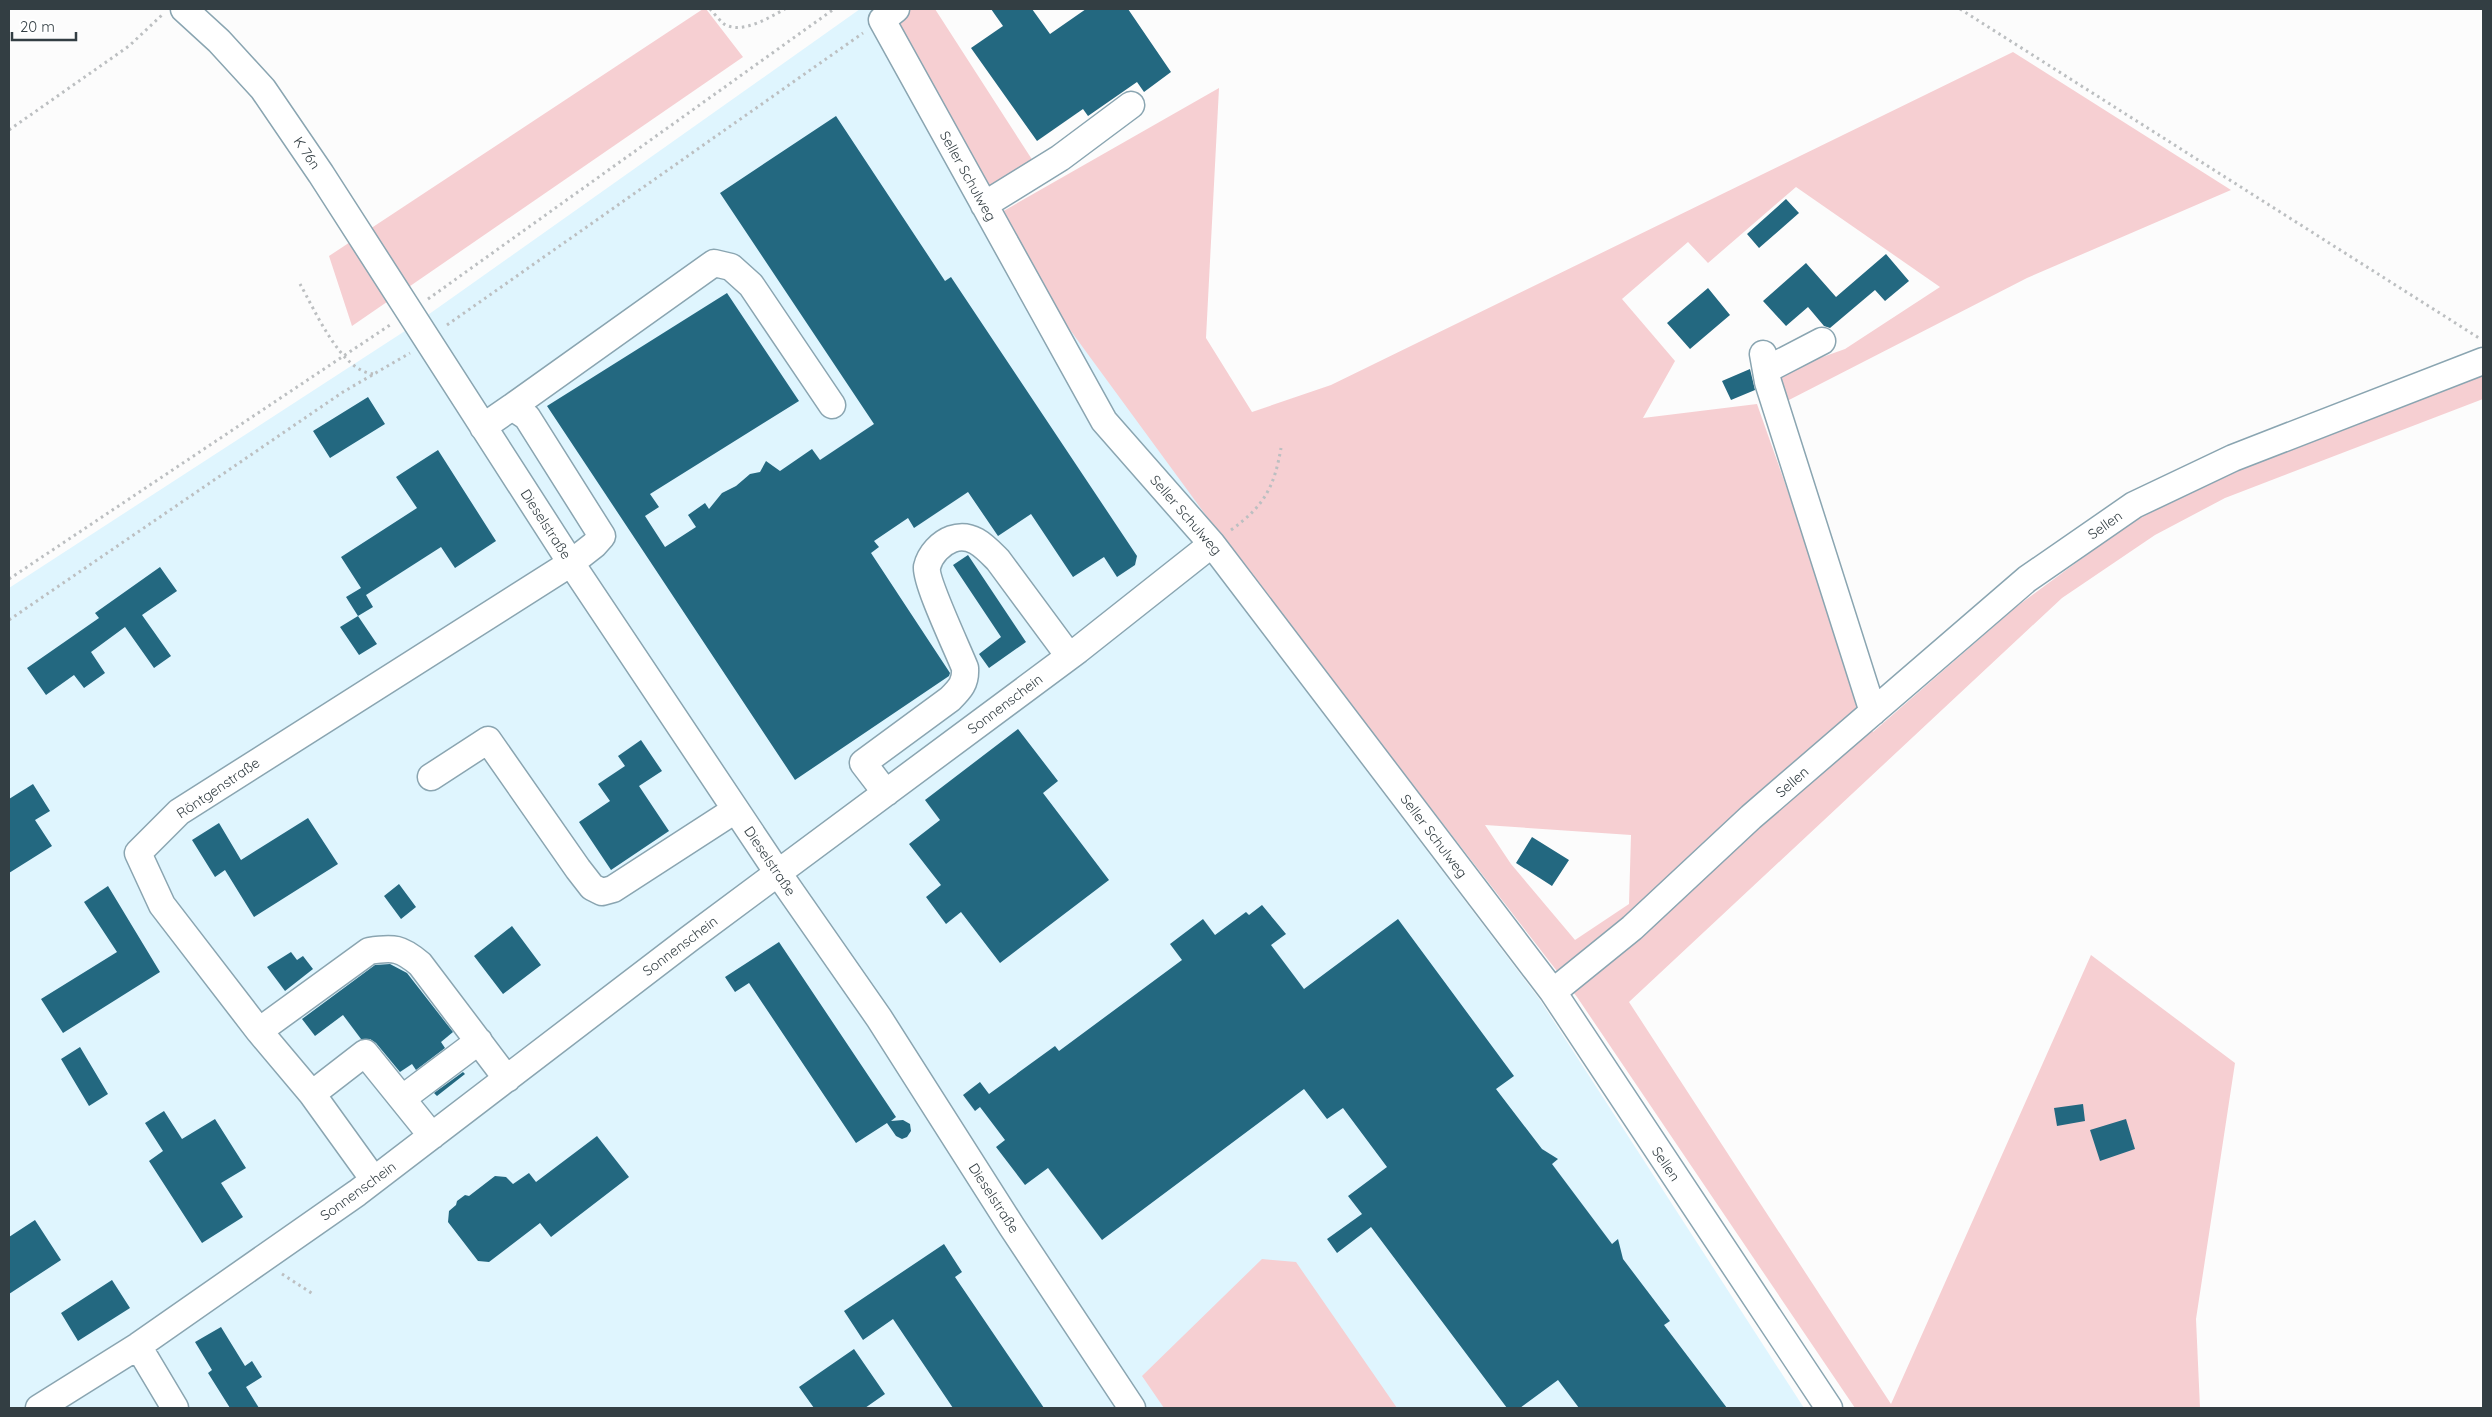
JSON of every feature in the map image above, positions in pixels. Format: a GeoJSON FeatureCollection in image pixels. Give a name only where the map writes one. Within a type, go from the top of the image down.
{"type":"FeatureCollection","features":[{"type":"Feature","properties":{"kind":"street","name":"K 76n"},"geometry":{"type":"LineString","coordinates":[[184,9],[219,41],[263,89],[411,312]]}},
{"type":"Feature","properties":{"kind":"street","name":"Seller Schulweg"},"geometry":{"type":"LineString","coordinates":[[896,9],[882,20],[1104,420],[1212,544],[1553,992]]}},
{"type":"Feature","properties":{"kind":"street"},"geometry":{"type":"LineString","coordinates":[[984,205],[1060,158],[1131,105]]}},
{"type":"Feature","properties":{"kind":"street"},"geometry":{"type":"LineString","coordinates":[[483,427],[714,263],[731,267],[751,285],[832,405]]}},
{"type":"Feature","properties":{"kind":"street","name":"Dieselstraße"},"geometry":{"type":"LineString","coordinates":[[411,312],[571,563],[735,810],[879,1018],[1012,1226],[1132,1408]]}},
{"type":"Feature","properties":{"kind":"street"},"geometry":{"type":"LineString","coordinates":[[1822,341],[1764,362],[1768,382],[1873,712]]}},
{"type":"Feature","properties":{"kind":"street","name":"Sellen"},"geometry":{"type":"LineString","coordinates":[[1828,1408],[1553,992],[1632,928],[1751,817],[2027,579],[2134,505],[2233,458],[2483,361]]}},
{"type":"Feature","properties":{"kind":"street"},"geometry":{"type":"LineString","coordinates":[[512,408],[527,417],[602,536],[594,545],[571,563]]}},
{"type":"Feature","properties":{"kind":"street"},"geometry":{"type":"LineString","coordinates":[[886,793],[862,763],[950,699],[962,687],[966,677],[965,668],[932,588],[927,568],[935,551],[947,541],[960,536],[971,538],[991,553],[1069,656]]}},
{"type":"Feature","properties":{"kind":"street","name":"Sonnenschein"},"geometry":{"type":"LineString","coordinates":[[39,1408],[138,1346],[374,1180],[778,873],[1069,656],[1212,544]]}},
{"type":"Feature","properties":{"kind":"street","name":"Röntgenstraße"},"geometry":{"type":"LineString","coordinates":[[374,1180],[312,1094],[259,1030],[162,905],[138,853],[179,812],[571,563]]}},
{"type":"Feature","properties":{"kind":"street"},"geometry":{"type":"LineString","coordinates":[[431,777],[488,740],[578,869],[592,887],[602,892],[613,889],[735,810]]}},
{"type":"Feature","properties":{"kind":"street"},"geometry":{"type":"LineString","coordinates":[[259,1030],[369,952],[390,947],[406,952],[420,964],[507,1079]]}},
{"type":"Feature","properties":{"kind":"street"},"geometry":{"type":"LineString","coordinates":[[406,1101],[482,1045]]}},
{"type":"Feature","properties":{"kind":"street"},"geometry":{"type":"LineString","coordinates":[[312,1094],[365,1053],[406,1101],[432,1136]]}},
{"type":"Feature","properties":{"kind":"street"},"geometry":{"type":"LineString","coordinates":[[138,1346],[175,1408]]}},
{"type":"Feature","properties":{"kind":"path"},"geometry":{"type":"LineString","coordinates":[[9,130],[130,46],[168,9]]}},
{"type":"Feature","properties":{"kind":"path"},"geometry":{"type":"LineString","coordinates":[[710,9],[725,24],[741,27],[762,21],[785,9]]}},
{"type":"Feature","properties":{"kind":"path"},"geometry":{"type":"LineString","coordinates":[[1960,9],[2483,340]]}},
{"type":"Feature","properties":{"kind":"path"},"geometry":{"type":"LineString","coordinates":[[300,284],[348,363],[364,373],[374,374]]}},
{"type":"Feature","properties":{"kind":"path"},"geometry":{"type":"LineString","coordinates":[[1212,544],[1242,522],[1261,503],[1276,476],[1282,448]]}},
{"type":"Feature","properties":{"kind":"path"},"geometry":{"type":"LineString","coordinates":[[261,1260],[313,1294]]}},
{"type":"Feature","properties":{"kind":"shaded area"},"geometry":{"type":"Polygon","coordinates":[[[703,9],[706,9],[743,57],[352,326],[329,256],[703,9]]]}},
{"type":"Feature","properties":{"kind":"shaded area"},"geometry":{"type":"Polygon","coordinates":[[[860,9],[878,9],[1065,323],[1233,546],[1210,564],[1540,1000],[1804,1408],[9,1408],[9,588],[408,329],[860,9]]]}},
{"type":"Feature","properties":{"kind":"shaded area"},"geometry":{"type":"Polygon","coordinates":[[[911,9],[935,9],[1033,161],[985,189],[895,22],[911,9]]]}},
{"type":"Feature","properties":{"kind":"shaded area"},"geometry":{"type":"Polygon","coordinates":[[[2013,52],[2231,190],[2027,278],[1787,401],[1778,373],[1845,349],[1940,287],[1796,187],[1708,263],[1688,242],[1622,299],[1675,361],[1643,418],[1757,404],[1873,732],[2016,607],[2138,517],[2218,474],[2483,375],[2483,399],[2225,498],[2155,535],[2062,598],[1629,1002],[1891,1404],[2091,955],[2235,1063],[2196,1319],[2200,1408],[1855,1408],[1577,997],[1235,555],[1065,323],[1000,213],[1219,88],[1206,338],[1252,412],[1331,385],[2013,52]],[[1485,825],[1511,864],[1575,940],[1629,904],[1631,835],[1485,825]]]}},
{"type":"Feature","properties":{"kind":"shaded area"},"geometry":{"type":"Polygon","coordinates":[[[1262,1259],[1296,1262],[1397,1408],[1164,1408],[1142,1376],[1262,1259]]]}},
{"type":"Feature","properties":{"kind":"building"},"geometry":{"type":"Polygon","coordinates":[[[991,9],[1032,9],[1050,34],[1086,9],[1128,9],[1171,72],[1144,92],[1137,82],[1088,116],[1083,109],[1037,141],[971,48],[1003,26],[991,9]]]}},
{"type":"Feature","properties":{"kind":"building"},"geometry":{"type":"Polygon","coordinates":[[[836,116],[945,281],[951,277],[1137,556],[1135,565],[1117,577],[1104,557],[1073,577],[1031,514],[998,536],[968,492],[914,528],[908,518],[874,541],[879,547],[871,553],[950,673],[949,676],[795,780],[547,406],[727,293],[799,401],[650,494],[659,507],[645,516],[665,547],[696,527],[688,515],[705,503],[709,509],[722,493],[736,486],[750,474],[760,472],[766,461],[780,471],[812,449],[820,460],[874,424],[720,193],[836,116]]]}},
{"type":"Feature","properties":{"kind":"building"},"geometry":{"type":"Polygon","coordinates":[[[1786,199],[1799,213],[1759,248],[1747,234],[1786,199]]]}},
{"type":"Feature","properties":{"kind":"building"},"geometry":{"type":"Polygon","coordinates":[[[1886,254],[1909,281],[1885,301],[1875,290],[1830,328],[1824,326],[1808,307],[1786,326],[1763,301],[1806,263],[1836,297],[1886,254]]]}},
{"type":"Feature","properties":{"kind":"building"},"geometry":{"type":"Polygon","coordinates":[[[1708,288],[1730,315],[1690,349],[1667,323],[1708,288]]]}},
{"type":"Feature","properties":{"kind":"building"},"geometry":{"type":"Polygon","coordinates":[[[1750,369],[1755,390],[1731,400],[1722,381],[1750,369]]]}},
{"type":"Feature","properties":{"kind":"building"},"geometry":{"type":"Polygon","coordinates":[[[368,397],[385,424],[330,458],[313,431],[368,397]]]}},
{"type":"Feature","properties":{"kind":"building"},"geometry":{"type":"Polygon","coordinates":[[[438,450],[496,541],[455,568],[441,547],[366,595],[373,607],[358,616],[346,597],[361,588],[341,557],[417,508],[396,477],[438,450]]]}},
{"type":"Feature","properties":{"kind":"building"},"geometry":{"type":"Polygon","coordinates":[[[968,555],[1026,642],[989,668],[979,654],[1001,637],[953,565],[968,555]]]}},
{"type":"Feature","properties":{"kind":"building"},"geometry":{"type":"Polygon","coordinates":[[[160,567],[177,591],[142,615],[171,656],[154,668],[125,627],[91,652],[105,673],[84,688],[74,675],[46,695],[27,668],[99,618],[95,613],[160,567]]]}},
{"type":"Feature","properties":{"kind":"building"},"geometry":{"type":"Polygon","coordinates":[[[358,616],[377,644],[359,655],[340,627],[358,616]]]}},
{"type":"Feature","properties":{"kind":"building"},"geometry":{"type":"Polygon","coordinates":[[[1018,729],[1058,781],[1043,793],[1109,880],[1000,963],[961,912],[946,924],[926,897],[941,885],[909,844],[940,820],[925,800],[1018,729]]]}},
{"type":"Feature","properties":{"kind":"building"},"geometry":{"type":"Polygon","coordinates":[[[641,740],[662,771],[639,786],[669,831],[611,870],[579,822],[610,801],[598,784],[625,766],[618,756],[641,740]]]}},
{"type":"Feature","properties":{"kind":"building"},"geometry":{"type":"Polygon","coordinates":[[[33,784],[50,811],[35,820],[52,846],[9,873],[9,799],[33,784]]]}},
{"type":"Feature","properties":{"kind":"building"},"geometry":{"type":"Polygon","coordinates":[[[308,818],[338,864],[254,917],[225,870],[215,877],[192,840],[219,823],[241,860],[308,818]]]}},
{"type":"Feature","properties":{"kind":"building"},"geometry":{"type":"Polygon","coordinates":[[[1532,837],[1569,860],[1552,886],[1516,863],[1532,837]]]}},
{"type":"Feature","properties":{"kind":"building"},"geometry":{"type":"Polygon","coordinates":[[[399,884],[416,907],[401,919],[384,896],[399,884]]]}},
{"type":"Feature","properties":{"kind":"building"},"geometry":{"type":"Polygon","coordinates":[[[108,886],[160,972],[63,1033],[41,999],[117,952],[84,902],[108,886]]]}},
{"type":"Feature","properties":{"kind":"building"},"geometry":{"type":"Polygon","coordinates":[[[1262,905],[1286,934],[1271,945],[1304,989],[1398,919],[1514,1076],[1496,1089],[1542,1149],[1558,1159],[1552,1164],[1612,1244],[1618,1239],[1623,1259],[1670,1321],[1664,1325],[1727,1408],[1579,1408],[1558,1380],[1520,1408],[1507,1408],[1371,1227],[1337,1253],[1327,1239],[1362,1214],[1348,1196],[1387,1167],[1343,1108],[1327,1119],[1304,1089],[1102,1240],[1048,1168],[1025,1185],[996,1147],[1005,1140],[980,1107],[975,1111],[963,1095],[980,1082],[989,1094],[1055,1046],[1059,1051],[1182,960],[1170,944],[1203,919],[1215,935],[1246,912],[1249,915],[1262,905]]]}},
{"type":"Feature","properties":{"kind":"building"},"geometry":{"type":"Polygon","coordinates":[[[512,926],[541,965],[503,994],[474,956],[512,926]]]}},
{"type":"Feature","properties":{"kind":"building"},"geometry":{"type":"Polygon","coordinates":[[[779,942],[896,1117],[891,1121],[903,1120],[910,1124],[911,1131],[907,1137],[902,1139],[896,1136],[887,1123],[856,1143],[749,983],[735,992],[725,977],[779,942]]]}},
{"type":"Feature","properties":{"kind":"building"},"geometry":{"type":"Polygon","coordinates":[[[291,952],[297,960],[303,956],[313,969],[285,991],[267,967],[291,952]]]}},
{"type":"Feature","properties":{"kind":"building"},"geometry":{"type":"Polygon","coordinates":[[[390,964],[407,973],[453,1032],[441,1042],[445,1048],[416,1070],[412,1064],[400,1072],[376,1043],[370,1039],[361,1039],[343,1015],[315,1036],[302,1019],[375,965],[390,964]]]}},
{"type":"Feature","properties":{"kind":"building"},"geometry":{"type":"Polygon","coordinates":[[[80,1047],[108,1094],[89,1106],[61,1059],[80,1047]]]}},
{"type":"Feature","properties":{"kind":"building"},"geometry":{"type":"Polygon","coordinates":[[[463,1072],[465,1074],[437,1096],[434,1093],[463,1072]]]}},
{"type":"Feature","properties":{"kind":"building"},"geometry":{"type":"Polygon","coordinates":[[[2083,1104],[2085,1121],[2057,1126],[2054,1108],[2083,1104]]]}},
{"type":"Feature","properties":{"kind":"building"},"geometry":{"type":"Polygon","coordinates":[[[164,1111],[182,1139],[215,1119],[246,1168],[221,1183],[243,1217],[202,1243],[149,1161],[163,1151],[145,1123],[164,1111]]]}},
{"type":"Feature","properties":{"kind":"building"},"geometry":{"type":"Polygon","coordinates":[[[2126,1119],[2135,1149],[2100,1161],[2090,1130],[2126,1119]]]}},
{"type":"Feature","properties":{"kind":"building"},"geometry":{"type":"Polygon","coordinates":[[[597,1136],[629,1177],[551,1237],[540,1223],[489,1262],[478,1261],[448,1222],[449,1211],[456,1205],[457,1201],[465,1195],[469,1196],[495,1176],[506,1177],[513,1184],[529,1173],[536,1182],[597,1136]]]}},
{"type":"Feature","properties":{"kind":"building"},"geometry":{"type":"Polygon","coordinates":[[[35,1220],[61,1260],[9,1294],[9,1237],[35,1220]]]}},
{"type":"Feature","properties":{"kind":"building"},"geometry":{"type":"Polygon","coordinates":[[[944,1244],[962,1272],[955,1277],[1044,1408],[953,1408],[893,1319],[863,1340],[844,1311],[944,1244]]]}},
{"type":"Feature","properties":{"kind":"building"},"geometry":{"type":"Polygon","coordinates":[[[112,1280],[130,1308],[78,1341],[61,1313],[112,1280]]]}},
{"type":"Feature","properties":{"kind":"building"},"geometry":{"type":"Polygon","coordinates":[[[221,1327],[245,1366],[252,1361],[262,1377],[246,1387],[259,1408],[230,1408],[208,1373],[212,1370],[195,1342],[221,1327]]]}},
{"type":"Feature","properties":{"kind":"building"},"geometry":{"type":"Polygon","coordinates":[[[854,1349],[885,1394],[865,1408],[814,1408],[799,1387],[854,1349]]]}}]}
